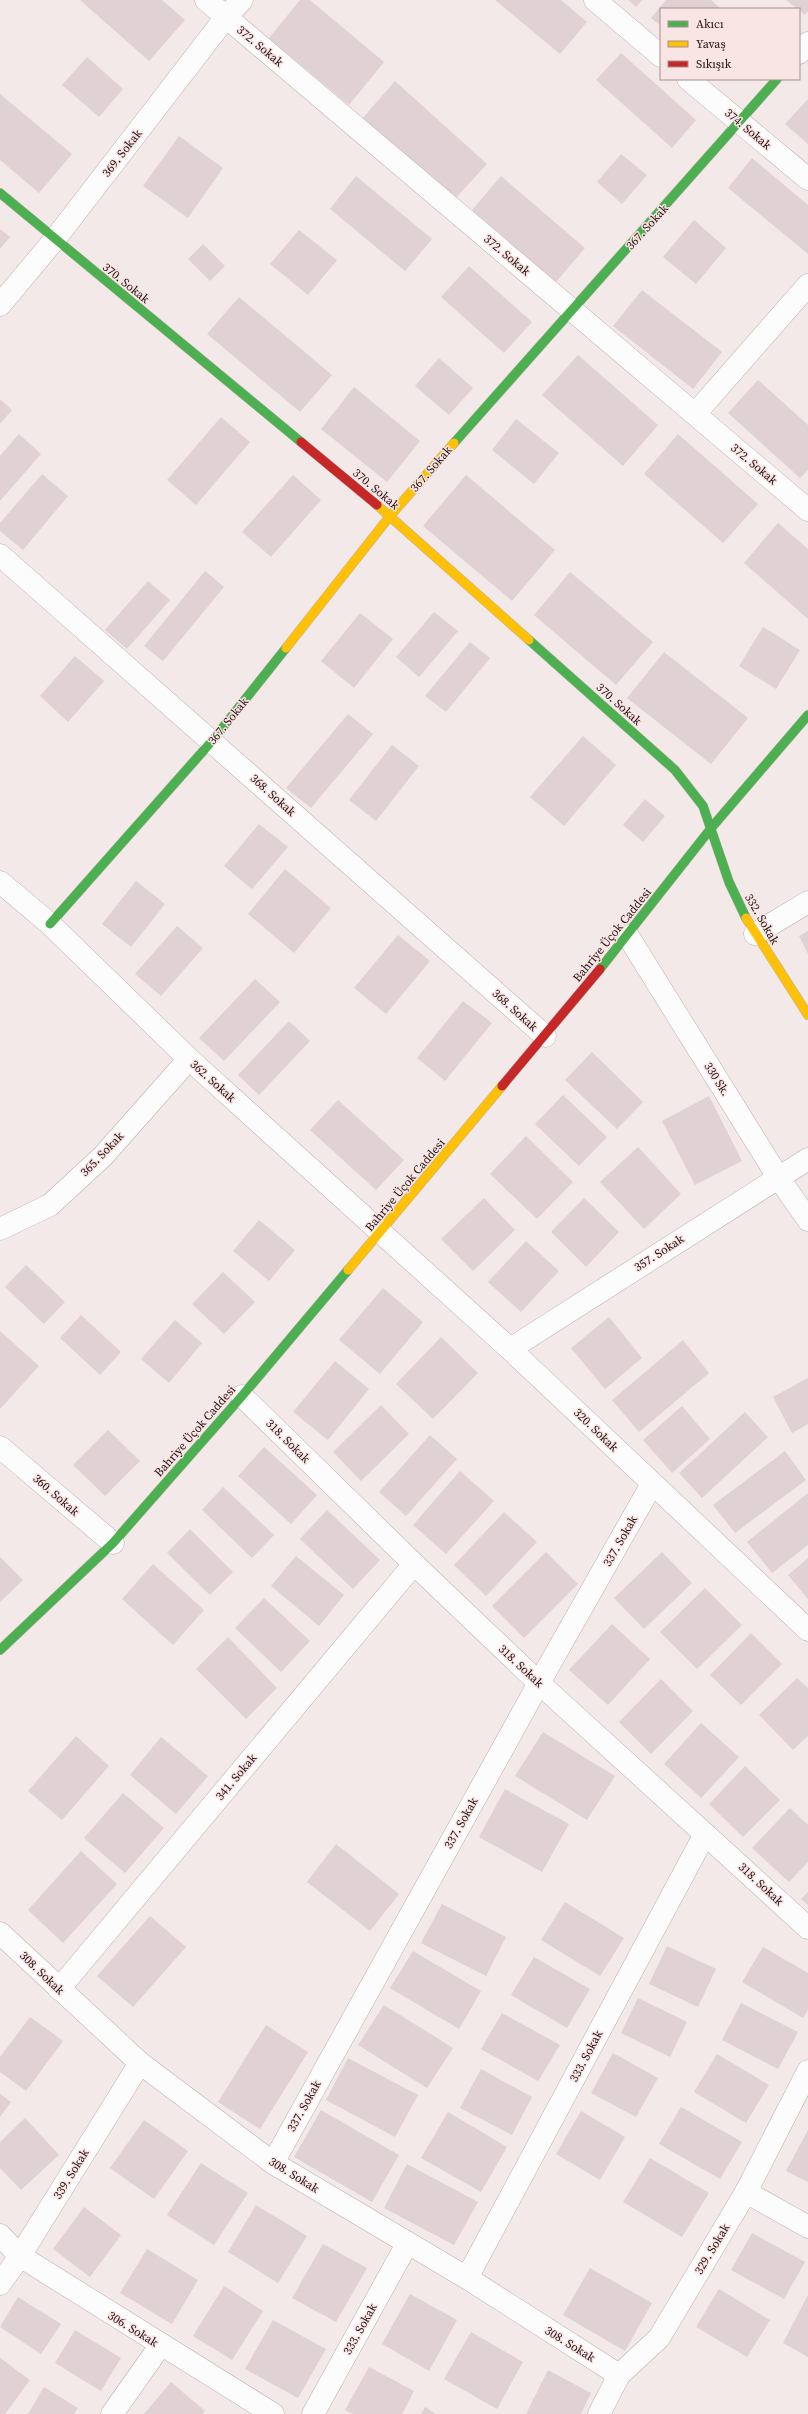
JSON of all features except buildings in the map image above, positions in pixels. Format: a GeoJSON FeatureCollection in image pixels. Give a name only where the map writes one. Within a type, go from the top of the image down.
{"type":"FeatureCollection","features":[{"type":"Feature","properties":{"kind":"street","name":"372. Sokak"},"geometry":{"type":"LineString","coordinates":[[206,0],[808,510]]}},
{"type":"Feature","properties":{"kind":"street","name":"369. Sokak"},"geometry":{"type":"LineString","coordinates":[[0,305],[55,240],[226,17],[242,0]]}},
{"type":"Feature","properties":{"kind":"street"},"geometry":{"type":"LineString","coordinates":[[595,0],[660,55]]}},
{"type":"Feature","properties":{"kind":"street"},"geometry":{"type":"LineString","coordinates":[[800,52],[808,43]]}},
{"type":"Feature","properties":{"kind":"street","name":"374. Sokak"},"geometry":{"type":"LineString","coordinates":[[689,80],[808,179]]}},
{"type":"Feature","properties":{"kind":"street","name":"367. Sokak"},"geometry":{"type":"LineString","coordinates":[[50,924],[212,741],[390,516],[740,123],[776,80]]}},
{"type":"Feature","properties":{"kind":"street","name":"370. Sokak"},"geometry":{"type":"LineString","coordinates":[[0,193],[390,516],[675,770],[702,806],[712,828]]}},
{"type":"Feature","properties":{"kind":"street"},"geometry":{"type":"LineString","coordinates":[[695,414],[808,285]]}},
{"type":"Feature","properties":{"kind":"street","name":"368. Sokak"},"geometry":{"type":"LineString","coordinates":[[0,555],[545,1036]]}},
{"type":"Feature","properties":{"kind":"street","name":"Bahriye Üçok Caddesi"},"geometry":{"type":"LineString","coordinates":[[0,1650],[113,1543],[242,1396],[545,1036],[628,936],[712,828],[808,716]]}},
{"type":"Feature","properties":{"kind":"street","name":"332. Sokak"},"geometry":{"type":"LineString","coordinates":[[712,828],[723,870],[755,934],[808,1015]]}},
{"type":"Feature","properties":{"kind":"street","name":"362. Sokak"},"geometry":{"type":"LineString","coordinates":[[0,882],[50,924],[189,1059],[380,1233]]}},
{"type":"Feature","properties":{"kind":"street"},"geometry":{"type":"LineString","coordinates":[[755,934],[808,902]]}},
{"type":"Feature","properties":{"kind":"street","name":"330 Sk."},"geometry":{"type":"LineString","coordinates":[[628,936],[778,1177],[808,1220]]}},
{"type":"Feature","properties":{"kind":"street","name":"365. Sokak"},"geometry":{"type":"LineString","coordinates":[[0,1229],[50,1205],[103,1156],[189,1059]]}},
{"type":"Feature","properties":{"kind":"street","name":"357. Sokak"},"geometry":{"type":"LineString","coordinates":[[510,1348],[808,1159]]}},
{"type":"Feature","properties":{"kind":"street","name":"320. Sokak"},"geometry":{"type":"LineString","coordinates":[[380,1233],[510,1348],[808,1630]]}},
{"type":"Feature","properties":{"kind":"street","name":"318. Sokak"},"geometry":{"type":"LineString","coordinates":[[242,1396],[414,1564],[539,1683],[808,1928]]}},
{"type":"Feature","properties":{"kind":"street","name":"360. Sokak"},"geometry":{"type":"LineString","coordinates":[[0,1447],[113,1543]]}},
{"type":"Feature","properties":{"kind":"street","name":"337. Sokak"},"geometry":{"type":"LineString","coordinates":[[273,2163],[539,1683],[652,1484]]}},
{"type":"Feature","properties":{"kind":"street","name":"341. Sokak"},"geometry":{"type":"LineString","coordinates":[[59,1989],[414,1564]]}},
{"type":"Feature","properties":{"kind":"street","name":"333. Sokak"},"geometry":{"type":"LineString","coordinates":[[467,2278],[705,1834]]}},
{"type":"Feature","properties":{"kind":"street","name":"308. Sokak"},"geometry":{"type":"LineString","coordinates":[[0,1933],[140,2063],[273,2163],[407,2244],[467,2278],[619,2375]]}},
{"type":"Feature","properties":{"kind":"street","name":"339. Sokak"},"geometry":{"type":"LineString","coordinates":[[0,2284],[20,2256],[140,2063]]}},
{"type":"Feature","properties":{"kind":"street","name":"329. Sokak"},"geometry":{"type":"LineString","coordinates":[[599,2414],[619,2375],[659,2338],[746,2192],[808,2070]]}},
{"type":"Feature","properties":{"kind":"street"},"geometry":{"type":"LineString","coordinates":[[746,2192],[808,2227]]}},
{"type":"Feature","properties":{"kind":"street","name":"306. Sokak"},"geometry":{"type":"LineString","coordinates":[[0,2235],[20,2256],[160,2346],[273,2414]]}},
{"type":"Feature","properties":{"kind":"street","name":"333. Sokak"},"geometry":{"type":"LineString","coordinates":[[313,2414],[407,2244]]}},
{"type":"Feature","properties":{"kind":"street"},"geometry":{"type":"LineString","coordinates":[[112,2414],[160,2346]]}},
{"type":"Feature","properties":{"kind":"traffic: fast"},"geometry":{"type":"LineString","coordinates":[[454,443],[776,80]]}},
{"type":"Feature","properties":{"kind":"traffic: fast"},"geometry":{"type":"LineString","coordinates":[[0,193],[301,442]]}},
{"type":"Feature","properties":{"kind":"traffic: fast"},"geometry":{"type":"LineString","coordinates":[[529,640],[675,770],[703,806],[729,882],[746,918]]}},
{"type":"Feature","properties":{"kind":"traffic: fast"},"geometry":{"type":"LineString","coordinates":[[50,924],[212,741],[286,648]]}},
{"type":"Feature","properties":{"kind":"traffic: fast"},"geometry":{"type":"LineString","coordinates":[[600,969],[712,827],[808,715]]}},
{"type":"Feature","properties":{"kind":"traffic: fast"},"geometry":{"type":"LineString","coordinates":[[0,1650],[113,1543],[242,1396],[348,1270]]}},
{"type":"Feature","properties":{"kind":"traffic: slow"},"geometry":{"type":"LineString","coordinates":[[286,648],[390,516],[454,443]]}},
{"type":"Feature","properties":{"kind":"traffic: slow"},"geometry":{"type":"LineString","coordinates":[[377,505],[529,640]]}},
{"type":"Feature","properties":{"kind":"traffic: slow"},"geometry":{"type":"LineString","coordinates":[[746,918],[808,1015]]}},
{"type":"Feature","properties":{"kind":"traffic: slow"},"geometry":{"type":"LineString","coordinates":[[348,1270],[502,1086]]}},
{"type":"Feature","properties":{"kind":"traffic: jam"},"geometry":{"type":"LineString","coordinates":[[301,442],[377,505]]}},
{"type":"Feature","properties":{"kind":"traffic: jam"},"geometry":{"type":"LineString","coordinates":[[502,1086],[600,969]]}}]}
